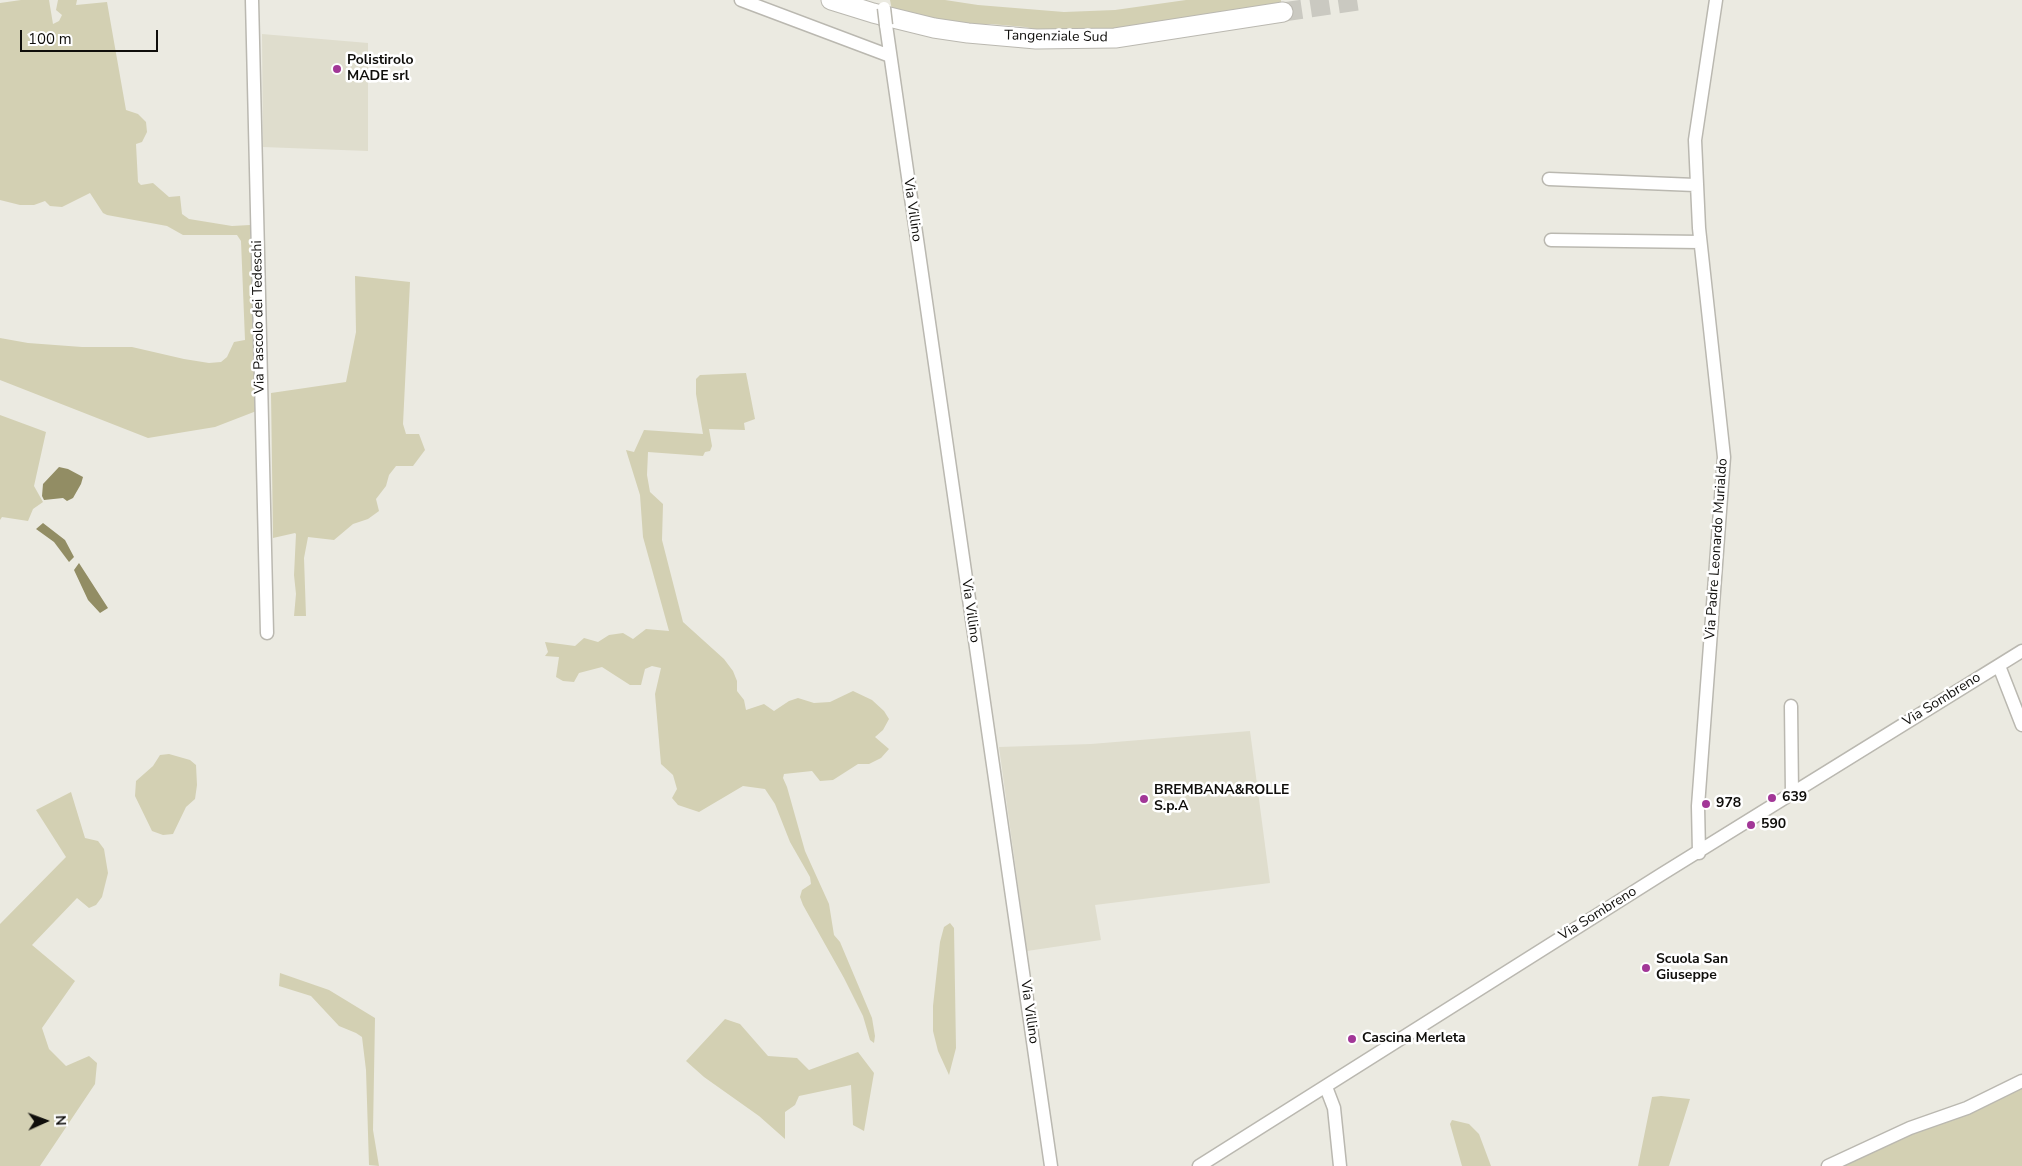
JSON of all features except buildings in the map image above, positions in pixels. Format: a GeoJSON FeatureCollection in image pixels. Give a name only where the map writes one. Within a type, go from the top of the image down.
{"type":"FeatureCollection","features":[{"type":"Feature","properties":{"kind":"highway","name":"Tangenziale Sud"},"geometry":{"type":"LineString","coordinates":[[832,0],[873,13],[934,28],[968,34],[1036,39],[1115,38],[1283,12]]}},
{"type":"Feature","properties":{"kind":"street","name":"Via Pascolo dei Tedeschi"},"geometry":{"type":"LineString","coordinates":[[252,0],[267,633]]}},
{"type":"Feature","properties":{"kind":"street"},"geometry":{"type":"LineString","coordinates":[[740,0],[890,56]]}},
{"type":"Feature","properties":{"kind":"street","name":"Via Villino"},"geometry":{"type":"LineString","coordinates":[[883,0],[1051,1166]]}},
{"type":"Feature","properties":{"kind":"street","name":"Via Padre Leonardo Murialdo"},"geometry":{"type":"LineString","coordinates":[[1699,853],[1699,797],[1724,471],[1723,445],[1695,185],[1695,140],[1704,67],[1716,0]]}},
{"type":"Feature","properties":{"kind":"street"},"geometry":{"type":"LineString","coordinates":[[1549,179],[1695,185]]}},
{"type":"Feature","properties":{"kind":"street"},"geometry":{"type":"LineString","coordinates":[[1551,240],[1700,242]]}},
{"type":"Feature","properties":{"kind":"street","name":"Via Sombreno"},"geometry":{"type":"LineString","coordinates":[[1199,1166],[1638,889],[2022,652]]}},
{"type":"Feature","properties":{"kind":"street"},"geometry":{"type":"LineString","coordinates":[[1999,666],[2022,725]]}},
{"type":"Feature","properties":{"kind":"street"},"geometry":{"type":"LineString","coordinates":[[1791,706],[1792,794]]}},
{"type":"Feature","properties":{"kind":"street"},"geometry":{"type":"LineString","coordinates":[[1828,1166],[1910,1128],[1966,1108],[2022,1081]]}},
{"type":"Feature","properties":{"kind":"street"},"geometry":{"type":"LineString","coordinates":[[1326,1087],[1334,1108],[1340,1166]]}},
{"type":"Feature","properties":{"kind":"shaded area"},"geometry":{"type":"Polygon","coordinates":[[[21,0],[49,0],[53,24],[59,21],[62,15],[56,10],[58,0],[77,0],[76,5],[107,2],[126,110],[138,114],[146,122],[147,132],[142,142],[136,144],[138,182],[141,185],[153,183],[169,197],[180,196],[182,214],[189,219],[232,226],[250,225],[253,344],[259,410],[215,427],[148,438],[0,380],[0,338],[28,343],[82,347],[132,347],[209,363],[221,362],[227,357],[234,342],[245,340],[241,241],[237,235],[183,235],[167,226],[107,215],[103,213],[90,193],[62,207],[50,206],[45,201],[34,205],[20,205],[0,200],[0,3],[21,0]]]}},
{"type":"Feature","properties":{"kind":"shaded area"},"geometry":{"type":"Polygon","coordinates":[[[890,0],[945,0],[978,5],[1064,12],[1115,10],[1186,0],[1281,0],[1281,5],[1127,29],[1053,33],[1025,27],[991,24],[965,25],[892,10],[890,0]]]}},
{"type":"Feature","properties":{"kind":"shaded area"},"geometry":{"type":"Polygon","coordinates":[[[262,34],[368,43],[368,151],[263,147],[262,34]]]}},
{"type":"Feature","properties":{"kind":"shaded area"},"geometry":{"type":"Polygon","coordinates":[[[355,276],[410,282],[403,424],[406,434],[419,434],[425,450],[413,466],[396,466],[389,475],[386,486],[376,499],[379,511],[368,519],[353,524],[334,540],[308,537],[304,558],[306,616],[294,616],[296,534],[273,538],[271,393],[346,382],[356,332],[355,276]]]}},
{"type":"Feature","properties":{"kind":"shaded area"},"geometry":{"type":"Polygon","coordinates":[[[746,373],[755,419],[744,423],[745,430],[709,429],[712,446],[710,451],[705,452],[703,456],[648,452],[647,475],[650,492],[663,504],[662,540],[683,622],[724,659],[733,671],[737,681],[737,691],[744,700],[746,710],[764,704],[774,711],[789,701],[798,698],[814,703],[830,702],[853,691],[872,700],[884,711],[889,719],[883,730],[875,737],[889,749],[881,758],[869,764],[858,764],[833,780],[820,781],[812,771],[784,774],[783,778],[805,851],[829,904],[834,935],[840,942],[872,1018],[875,1036],[874,1043],[870,1040],[863,1016],[844,978],[803,905],[800,897],[802,890],[811,884],[810,877],[790,842],[775,804],[765,789],[743,786],[699,812],[678,805],[672,798],[677,789],[673,775],[661,764],[655,694],[661,668],[652,666],[645,669],[641,685],[630,685],[602,667],[579,673],[574,682],[563,681],[556,677],[559,657],[545,656],[548,652],[545,642],[575,646],[584,638],[598,642],[609,635],[623,633],[633,639],[646,629],[669,631],[643,537],[640,495],[626,450],[634,452],[644,430],[703,434],[696,394],[696,379],[700,375],[746,373]]]}},
{"type":"Feature","properties":{"kind":"shaded area"},"geometry":{"type":"Polygon","coordinates":[[[0,415],[46,432],[34,486],[43,502],[33,509],[28,521],[2,517],[0,520],[0,415]]]}},
{"type":"Feature","properties":{"kind":"shaded area"},"geometry":{"type":"Polygon","coordinates":[[[59,467],[68,469],[83,477],[81,484],[73,498],[67,501],[63,498],[44,500],[42,496],[43,484],[59,467]]]}},
{"type":"Feature","properties":{"kind":"shaded area"},"geometry":{"type":"Polygon","coordinates":[[[43,523],[65,540],[74,557],[69,562],[54,542],[36,529],[43,523]]]}},
{"type":"Feature","properties":{"kind":"shaded area"},"geometry":{"type":"Polygon","coordinates":[[[79,563],[108,608],[100,613],[88,600],[74,570],[79,563]]]}},
{"type":"Feature","properties":{"kind":"shaded area"},"geometry":{"type":"Polygon","coordinates":[[[1250,731],[1270,883],[1095,905],[1101,940],[1027,951],[999,747],[1091,744],[1250,731]]]}},
{"type":"Feature","properties":{"kind":"shaded area"},"geometry":{"type":"Polygon","coordinates":[[[169,754],[190,760],[196,765],[197,785],[195,799],[186,807],[173,834],[163,835],[152,831],[135,796],[136,781],[153,766],[160,755],[169,754]]]}},
{"type":"Feature","properties":{"kind":"shaded area"},"geometry":{"type":"Polygon","coordinates":[[[71,792],[85,838],[98,841],[104,849],[108,873],[102,897],[96,905],[89,908],[77,898],[32,945],[75,981],[42,1028],[49,1049],[66,1066],[89,1056],[97,1063],[95,1084],[40,1166],[0,1166],[0,924],[66,857],[36,810],[71,792]]]}},
{"type":"Feature","properties":{"kind":"shaded area"},"geometry":{"type":"Polygon","coordinates":[[[950,923],[954,928],[956,1048],[949,1075],[938,1051],[933,1031],[933,1006],[940,942],[944,927],[950,923]]]}},
{"type":"Feature","properties":{"kind":"shaded area"},"geometry":{"type":"Polygon","coordinates":[[[280,973],[329,990],[375,1018],[373,1130],[379,1166],[369,1165],[366,1070],[362,1037],[339,1026],[311,996],[279,986],[280,973]]]}},
{"type":"Feature","properties":{"kind":"shaded area"},"geometry":{"type":"Polygon","coordinates":[[[725,1019],[740,1024],[768,1056],[797,1058],[809,1070],[858,1052],[874,1073],[864,1131],[853,1125],[851,1085],[799,1096],[795,1105],[785,1112],[785,1139],[759,1116],[704,1077],[686,1061],[725,1019]]]}},
{"type":"Feature","properties":{"kind":"shaded area"},"geometry":{"type":"Polygon","coordinates":[[[2022,1087],[2022,1166],[1839,1166],[1855,1157],[2022,1087]]]}},
{"type":"Feature","properties":{"kind":"shaded area"},"geometry":{"type":"Polygon","coordinates":[[[1652,1097],[1690,1099],[1669,1166],[1638,1166],[1652,1097]]]}},
{"type":"Feature","properties":{"kind":"shaded area"},"geometry":{"type":"Polygon","coordinates":[[[1452,1120],[1469,1124],[1479,1134],[1491,1166],[1462,1166],[1450,1124],[1452,1120]]]}},
{"type":"Feature","properties":{"kind":"tunnel"},"geometry":{"type":"LineString","coordinates":[[1283,12],[1365,0]]}},
{"type":"Feature","properties":{"kind":"place","name":"Polistirolo MADE srl"},"geometry":{"type":"Point","coordinates":[337,69]}},
{"type":"Feature","properties":{"kind":"place","name":"639"},"geometry":{"type":"Point","coordinates":[1772,798]}},
{"type":"Feature","properties":{"kind":"place","name":"BREMBANA&ROLLE S.p.A"},"geometry":{"type":"Point","coordinates":[1144,799]}},
{"type":"Feature","properties":{"kind":"place","name":"978"},"geometry":{"type":"Point","coordinates":[1706,804]}},
{"type":"Feature","properties":{"kind":"place","name":"590"},"geometry":{"type":"Point","coordinates":[1751,825]}},
{"type":"Feature","properties":{"kind":"place","name":"Scuola San Giuseppe"},"geometry":{"type":"Point","coordinates":[1646,968]}},
{"type":"Feature","properties":{"kind":"place","name":"Cascina Merleta"},"geometry":{"type":"Point","coordinates":[1352,1039]}}]}
